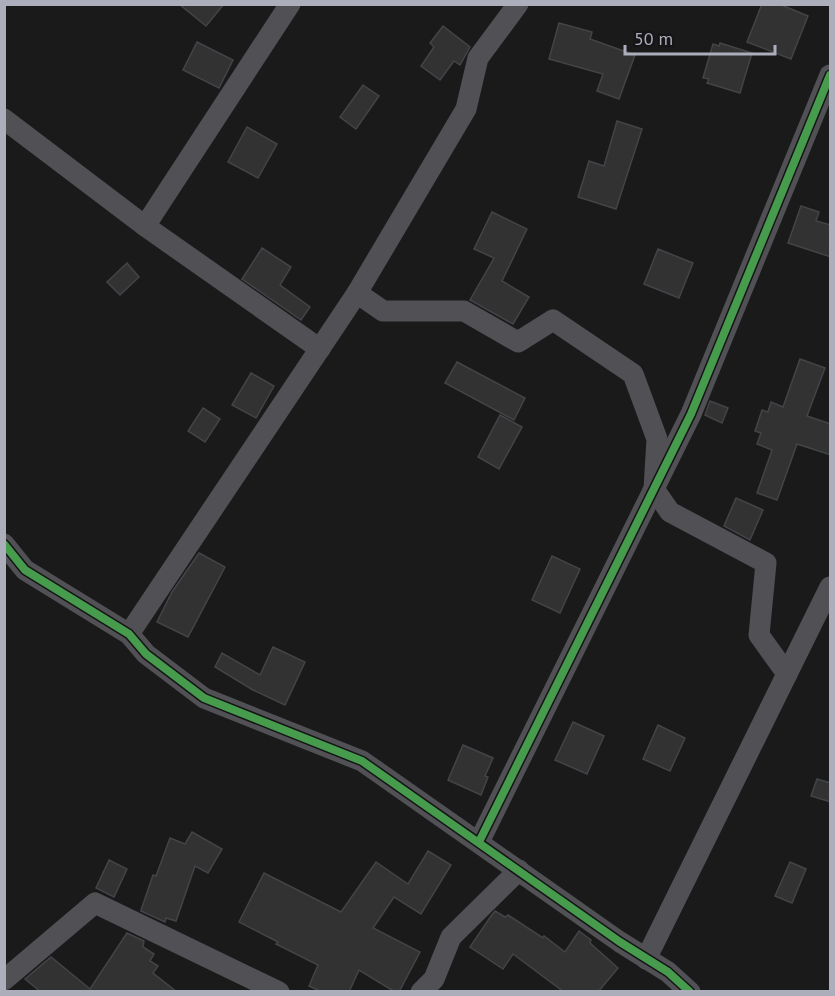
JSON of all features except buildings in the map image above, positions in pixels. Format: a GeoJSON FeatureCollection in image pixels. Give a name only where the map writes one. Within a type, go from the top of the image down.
{"type":"FeatureCollection","features":[{"type":"Feature","properties":{"kind":"street"},"geometry":{"type":"LineString","coordinates":[[145,226],[290,4]]}},
{"type":"Feature","properties":{"kind":"street"},"geometry":{"type":"LineString","coordinates":[[129,634],[357,293],[466,109],[478,58],[518,4]]}},
{"type":"Feature","properties":{"kind":"street"},"geometry":{"type":"LineString","coordinates":[[479,842],[691,414],[831,75]]}},
{"type":"Feature","properties":{"kind":"street"},"geometry":{"type":"LineString","coordinates":[[4,119],[145,226],[320,349]]}},
{"type":"Feature","properties":{"kind":"street"},"geometry":{"type":"LineString","coordinates":[[357,293],[383,311],[464,311],[518,342],[553,320],[633,374],[657,439],[654,489],[670,512],[766,563],[759,635],[787,674]]}},
{"type":"Feature","properties":{"kind":"street"},"geometry":{"type":"LineString","coordinates":[[4,544],[25,570],[129,634],[146,654],[204,698],[362,761],[620,942],[668,972],[686,990]]}},
{"type":"Feature","properties":{"kind":"street"},"geometry":{"type":"LineString","coordinates":[[646,959],[831,587]]}},
{"type":"Feature","properties":{"kind":"street"},"geometry":{"type":"LineString","coordinates":[[421,992],[434,979],[451,936],[519,870]]}},
{"type":"Feature","properties":{"kind":"street"},"geometry":{"type":"LineString","coordinates":[[4,980],[96,903],[279,992]]}},
{"type":"Feature","properties":{"kind":"cycle path"},"geometry":{"type":"LineString","coordinates":[[479,842],[691,414],[830,75]]}},
{"type":"Feature","properties":{"kind":"cycle path"},"geometry":{"type":"LineString","coordinates":[[4,544],[25,570],[129,634],[146,654],[204,698],[362,761],[620,942],[668,972],[690,992]]}}]}
